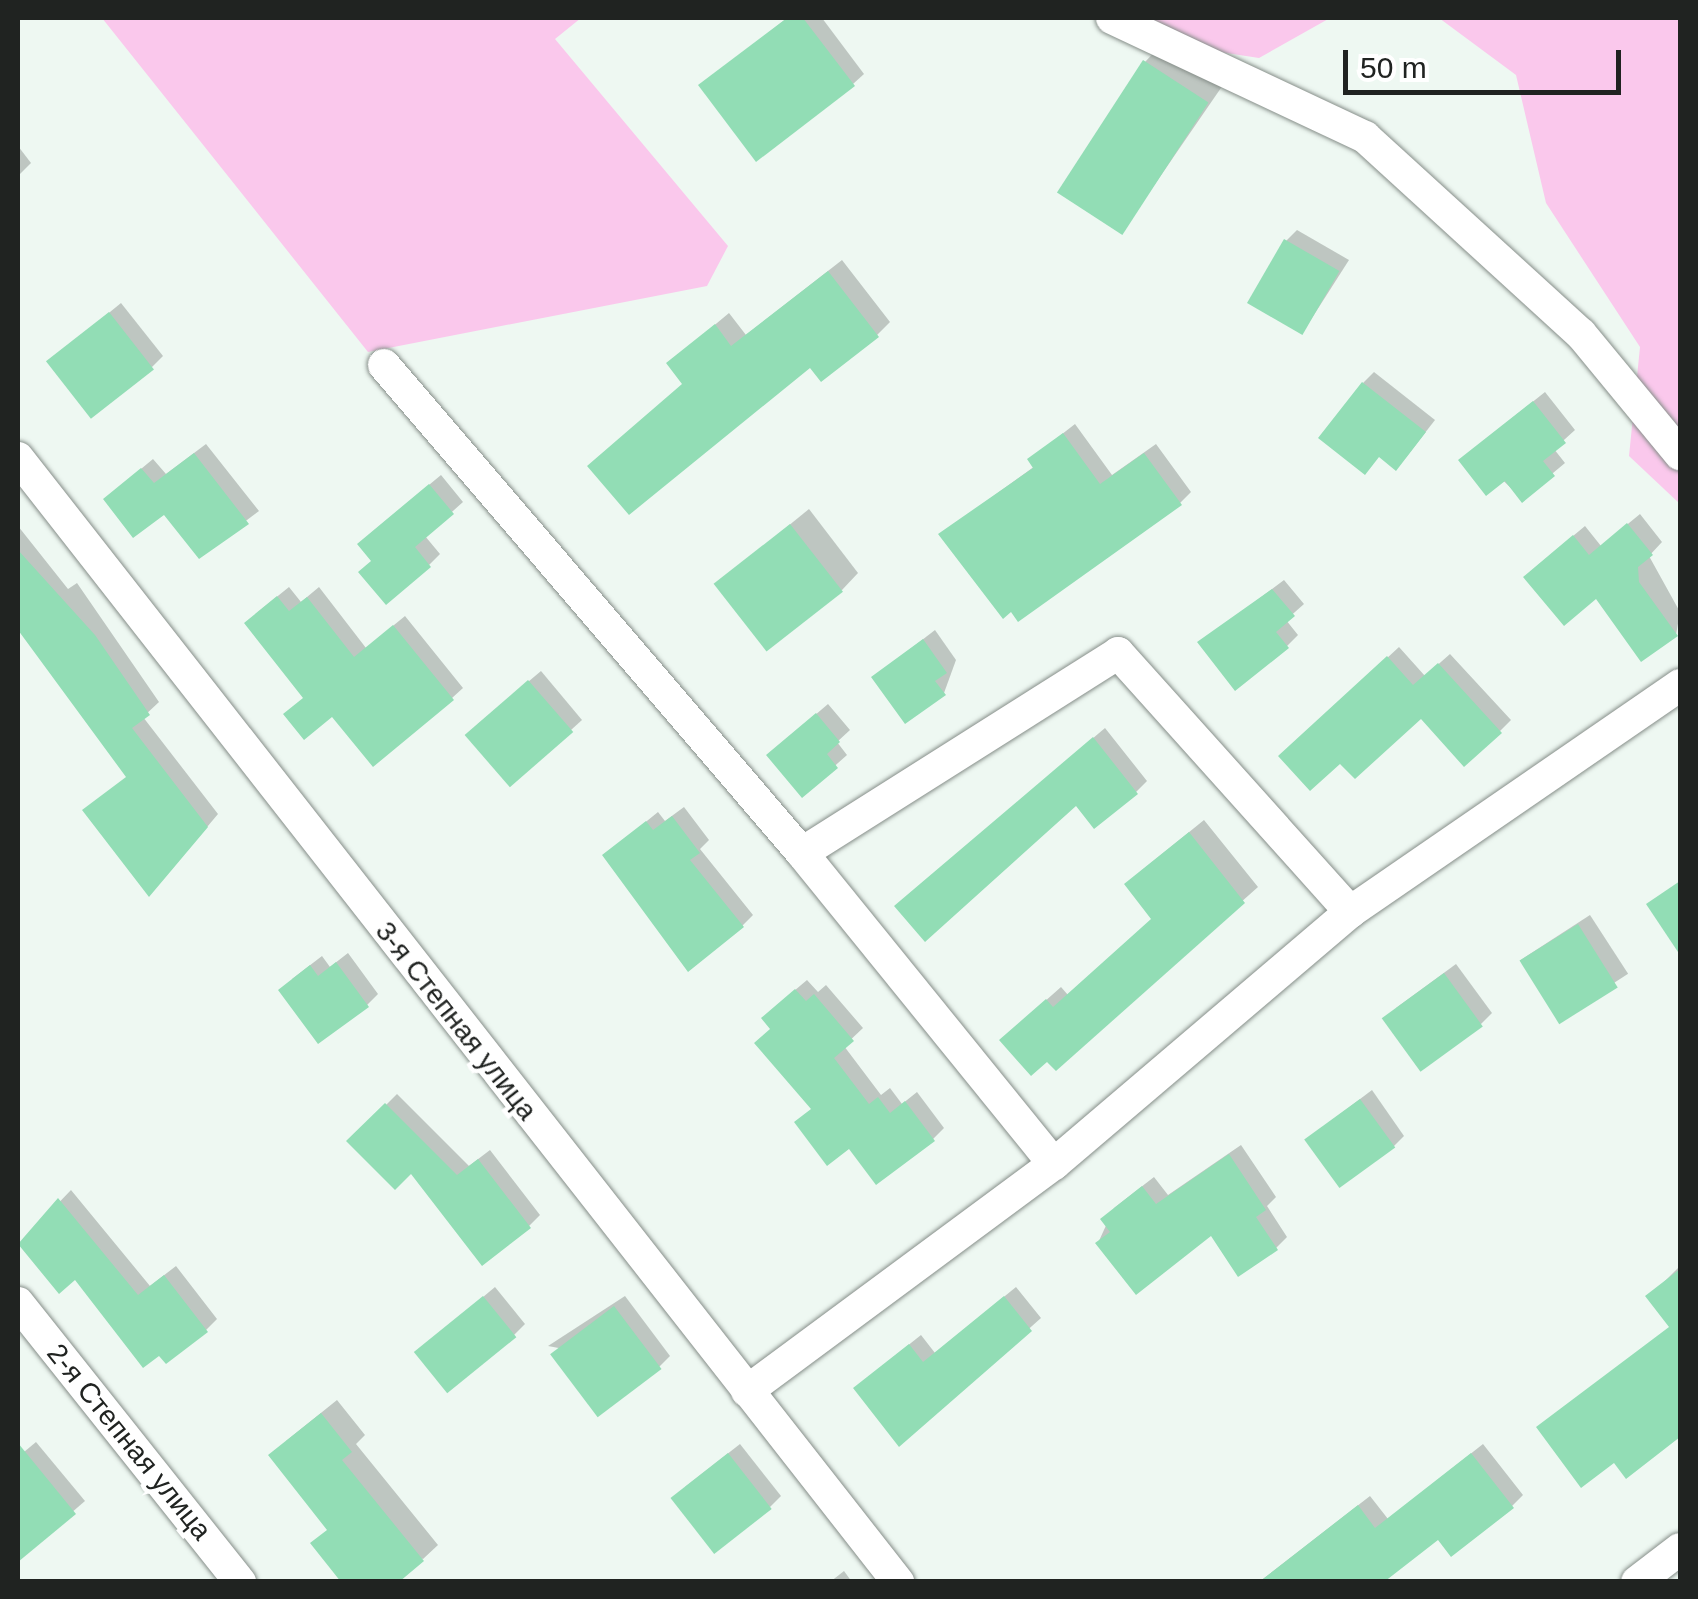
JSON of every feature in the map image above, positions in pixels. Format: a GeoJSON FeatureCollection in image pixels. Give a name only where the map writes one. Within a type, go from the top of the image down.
{"type":"FeatureCollection","features":[{"type":"Feature","properties":{"kind":"street"},"geometry":{"type":"LineString","coordinates":[[1112,18],[1365,137],[1581,334],[1680,454]]}},
{"type":"Feature","properties":{"kind":"street"},"geometry":{"type":"LineString","coordinates":[[384,365],[802,853],[1054,1164]]}},
{"type":"Feature","properties":{"kind":"street","name":"3-я Степная улица"},"geometry":{"type":"LineString","coordinates":[[18,458],[898,1582]]}},
{"type":"Feature","properties":{"kind":"street"},"geometry":{"type":"LineString","coordinates":[[802,853],[1118,653],[1350,912]]}},
{"type":"Feature","properties":{"kind":"street"},"geometry":{"type":"LineString","coordinates":[[747,1390],[1054,1164],[1350,912],[1680,686]]}},
{"type":"Feature","properties":{"kind":"street","name":"2-я Степная улица"},"geometry":{"type":"LineString","coordinates":[[18,1303],[240,1582]]}},
{"type":"Feature","properties":{"kind":"street"},"geometry":{"type":"LineString","coordinates":[[1637,1582],[1680,1549]]}},
{"type":"Feature","properties":{"kind":"shaded area"},"geometry":{"type":"Polygon","coordinates":[[[102,18],[581,18],[555,39],[728,246],[707,286],[368,352],[102,18]]]}},
{"type":"Feature","properties":{"kind":"shaded area"},"geometry":{"type":"Polygon","coordinates":[[[1148,18],[1330,18],[1259,58],[1168,44],[1148,18]]]}},
{"type":"Feature","properties":{"kind":"shaded area"},"geometry":{"type":"Polygon","coordinates":[[[1439,18],[1680,18],[1680,504],[1629,456],[1640,347],[1546,203],[1516,75],[1439,18]]]}},
{"type":"Feature","properties":{"kind":"building"},"geometry":{"type":"Polygon","coordinates":[[[787,18],[803,18],[855,86],[756,162],[698,85],[787,18]]]}},
{"type":"Feature","properties":{"kind":"building"},"geometry":{"type":"Polygon","coordinates":[[[1143,60],[1208,102],[1122,235],[1057,193],[1143,60]]]}},
{"type":"Feature","properties":{"kind":"building"},"geometry":{"type":"Polygon","coordinates":[[[1284,239],[1339,271],[1302,335],[1247,303],[1284,239]]]}},
{"type":"Feature","properties":{"kind":"building"},"geometry":{"type":"Polygon","coordinates":[[[828,271],[879,337],[821,382],[810,368],[629,515],[587,466],[682,384],[666,363],[715,324],[731,346],[828,271]]]}},
{"type":"Feature","properties":{"kind":"building"},"geometry":{"type":"Polygon","coordinates":[[[109,312],[154,370],[91,419],[46,361],[109,312]]]}},
{"type":"Feature","properties":{"kind":"building"},"geometry":{"type":"Polygon","coordinates":[[[1362,382],[1426,432],[1396,471],[1379,457],[1365,475],[1318,438],[1362,382]]]}},
{"type":"Feature","properties":{"kind":"building"},"geometry":{"type":"Polygon","coordinates":[[[1533,401],[1566,443],[1543,461],[1555,476],[1522,503],[1505,481],[1486,496],[1458,460],[1533,401]]]}},
{"type":"Feature","properties":{"kind":"building"},"geometry":{"type":"Polygon","coordinates":[[[1063,433],[1100,484],[1144,453],[1182,505],[1018,622],[1011,612],[1003,619],[938,534],[1033,468],[1027,459],[1063,433]]]}},
{"type":"Feature","properties":{"kind":"building"},"geometry":{"type":"Polygon","coordinates":[[[194,453],[249,524],[199,559],[164,515],[133,538],[103,499],[141,468],[154,483],[194,453]]]}},
{"type":"Feature","properties":{"kind":"building"},"geometry":{"type":"Polygon","coordinates":[[[429,484],[454,514],[415,547],[431,567],[386,605],[358,572],[371,561],[357,544],[429,484]]]}},
{"type":"Feature","properties":{"kind":"building"},"geometry":{"type":"Polygon","coordinates":[[[1627,523],[1653,555],[1638,567],[1639,582],[1678,636],[1641,662],[1596,599],[1564,626],[1523,577],[1573,535],[1589,555],[1627,523]]]}},
{"type":"Feature","properties":{"kind":"building"},"geometry":{"type":"Polygon","coordinates":[[[790,524],[843,592],[767,651],[714,584],[790,524]]]}},
{"type":"Feature","properties":{"kind":"building"},"geometry":{"type":"Polygon","coordinates":[[[18,550],[95,635],[150,715],[132,728],[208,827],[149,897],[82,810],[126,777],[18,630],[18,550]]]}},
{"type":"Feature","properties":{"kind":"building"},"geometry":{"type":"Polygon","coordinates":[[[1272,589],[1295,616],[1276,632],[1289,648],[1235,691],[1197,642],[1272,589]]]}},
{"type":"Feature","properties":{"kind":"building"},"geometry":{"type":"Polygon","coordinates":[[[277,596],[289,611],[307,597],[354,657],[393,625],[454,700],[373,767],[332,717],[304,740],[283,714],[303,698],[244,623],[277,596]]]}},
{"type":"Feature","properties":{"kind":"building"},"geometry":{"type":"Polygon","coordinates":[[[923,639],[947,673],[935,681],[946,695],[905,724],[871,677],[923,639]]]}},
{"type":"Feature","properties":{"kind":"building"},"geometry":{"type":"Polygon","coordinates":[[[1387,656],[1413,685],[1438,663],[1502,733],[1464,767],[1421,719],[1355,779],[1340,764],[1310,791],[1278,756],[1387,656]]]}},
{"type":"Feature","properties":{"kind":"building"},"geometry":{"type":"Polygon","coordinates":[[[528,680],[573,732],[510,787],[465,735],[528,680]]]}},
{"type":"Feature","properties":{"kind":"building"},"geometry":{"type":"Polygon","coordinates":[[[816,713],[840,742],[827,754],[838,768],[802,798],[766,755],[816,713]]]}},
{"type":"Feature","properties":{"kind":"building"},"geometry":{"type":"Polygon","coordinates":[[[1093,737],[1138,794],[1094,829],[1076,806],[925,942],[894,906],[1093,737]]]}},
{"type":"Feature","properties":{"kind":"building"},"geometry":{"type":"Polygon","coordinates":[[[672,816],[700,853],[690,860],[744,927],[688,972],[602,855],[646,821],[653,830],[672,816]]]}},
{"type":"Feature","properties":{"kind":"building"},"geometry":{"type":"Polygon","coordinates":[[[1189,832],[1245,903],[1056,1071],[1047,1062],[1031,1076],[999,1040],[1046,999],[1053,1007],[1151,919],[1124,884],[1189,832]]]}},
{"type":"Feature","properties":{"kind":"building"},"geometry":{"type":"Polygon","coordinates":[[[1680,881],[1680,955],[1646,904],[1680,881]]]}},
{"type":"Feature","properties":{"kind":"building"},"geometry":{"type":"Polygon","coordinates":[[[1578,924],[1618,988],[1559,1024],[1519,961],[1578,924]]]}},
{"type":"Feature","properties":{"kind":"building"},"geometry":{"type":"Polygon","coordinates":[[[336,962],[369,1007],[318,1044],[278,990],[310,965],[318,976],[336,962]]]}},
{"type":"Feature","properties":{"kind":"building"},"geometry":{"type":"Polygon","coordinates":[[[1444,973],[1483,1026],[1420,1072],[1382,1018],[1444,973]]]}},
{"type":"Feature","properties":{"kind":"building"},"geometry":{"type":"Polygon","coordinates":[[[795,989],[806,1001],[814,994],[854,1041],[834,1058],[869,1104],[878,1097],[890,1113],[905,1101],[935,1141],[876,1185],[849,1149],[827,1166],[794,1122],[811,1109],[754,1043],[770,1029],[761,1018],[795,989]]]}},
{"type":"Feature","properties":{"kind":"building"},"geometry":{"type":"Polygon","coordinates":[[[1360,1099],[1395,1148],[1339,1188],[1304,1140],[1360,1099]]]}},
{"type":"Feature","properties":{"kind":"building"},"geometry":{"type":"Polygon","coordinates":[[[385,1103],[457,1175],[478,1159],[531,1228],[482,1266],[411,1174],[395,1190],[346,1141],[385,1103]]]}},
{"type":"Feature","properties":{"kind":"building"},"geometry":{"type":"Polygon","coordinates":[[[1229,1154],[1266,1210],[1256,1217],[1278,1250],[1238,1277],[1211,1236],[1136,1295],[1095,1243],[1110,1232],[1100,1219],[1142,1186],[1156,1204],[1229,1154]]]}},
{"type":"Feature","properties":{"kind":"building"},"geometry":{"type":"Polygon","coordinates":[[[58,1198],[138,1295],[164,1275],[208,1332],[166,1364],[159,1356],[143,1368],[75,1280],[59,1294],[18,1244],[58,1198]]]}},
{"type":"Feature","properties":{"kind":"building"},"geometry":{"type":"Polygon","coordinates":[[[1680,1269],[1680,1437],[1626,1479],[1614,1463],[1581,1488],[1536,1427],[1669,1327],[1645,1296],[1680,1269]]]}},
{"type":"Feature","properties":{"kind":"building"},"geometry":{"type":"Polygon","coordinates":[[[483,1296],[516,1337],[447,1393],[414,1352],[483,1296]]]}},
{"type":"Feature","properties":{"kind":"building"},"geometry":{"type":"Polygon","coordinates":[[[1004,1296],[1032,1331],[899,1447],[853,1388],[909,1344],[923,1362],[1004,1296]]]}},
{"type":"Feature","properties":{"kind":"building"},"geometry":{"type":"Polygon","coordinates":[[[614,1306],[662,1369],[598,1417],[550,1354],[614,1306]]]}},
{"type":"Feature","properties":{"kind":"building"},"geometry":{"type":"Polygon","coordinates":[[[321,1413],[352,1452],[342,1460],[424,1561],[399,1582],[341,1582],[310,1543],[327,1530],[268,1455],[321,1413]]]}},
{"type":"Feature","properties":{"kind":"building"},"geometry":{"type":"Polygon","coordinates":[[[18,1443],[76,1514],[18,1562],[18,1443]]]}},
{"type":"Feature","properties":{"kind":"building"},"geometry":{"type":"Polygon","coordinates":[[[728,1453],[772,1509],[714,1554],[670,1498],[728,1453]]]}},
{"type":"Feature","properties":{"kind":"building"},"geometry":{"type":"Polygon","coordinates":[[[1471,1453],[1514,1508],[1451,1557],[1438,1540],[1384,1582],[1259,1582],[1358,1505],[1375,1528],[1471,1453]]]}}]}
